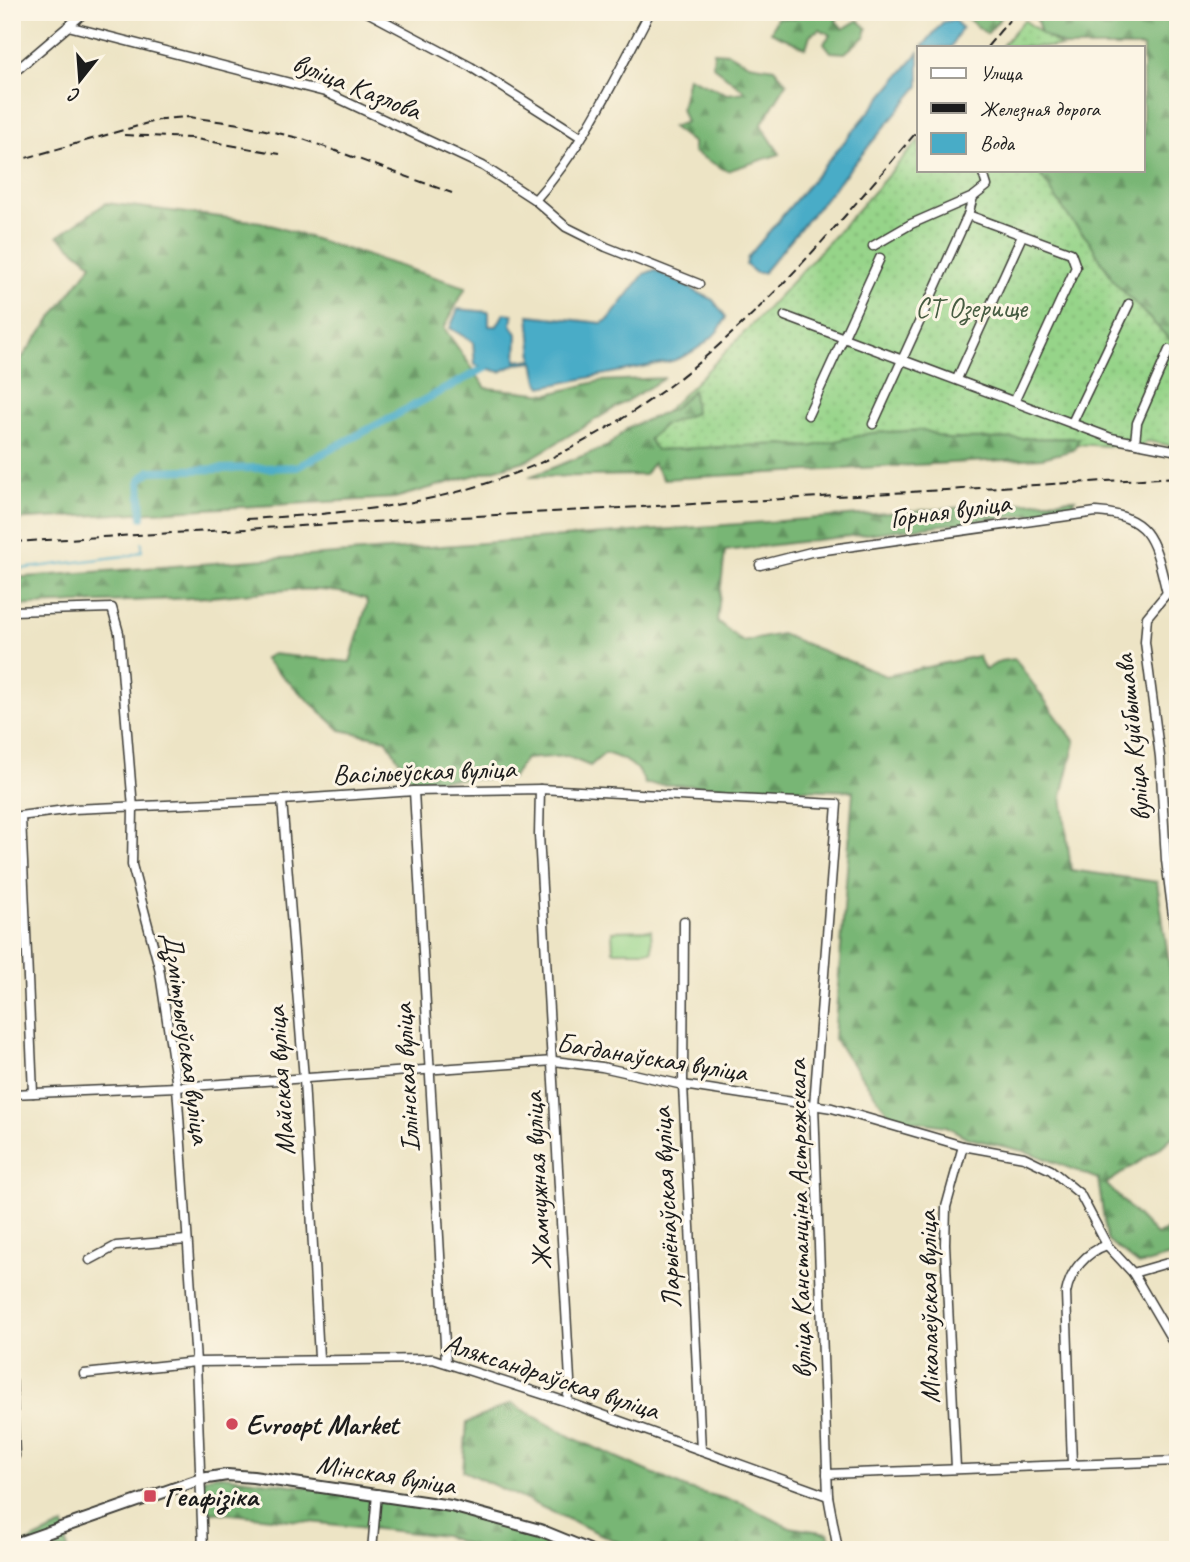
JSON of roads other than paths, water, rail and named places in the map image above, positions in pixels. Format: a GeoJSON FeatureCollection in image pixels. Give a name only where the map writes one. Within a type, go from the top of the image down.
{"type":"FeatureCollection","features":[{"type":"Feature","properties":{"kind":"main road","name":"Мінская вуліца"},"geometry":{"type":"LineString","coordinates":[[12,1545],[201,1479],[227,1475],[377,1494],[478,1511],[540,1530],[589,1550]]}},
{"type":"Feature","properties":{"kind":"street"},"geometry":{"type":"LineString","coordinates":[[12,74],[85,12]]}},
{"type":"Feature","properties":{"kind":"street"},"geometry":{"type":"LineString","coordinates":[[367,12],[471,67],[581,137]]}},
{"type":"Feature","properties":{"kind":"street"},"geometry":{"type":"LineString","coordinates":[[535,200],[556,177],[581,137],[650,12]]}},
{"type":"Feature","properties":{"kind":"street","name":"вуліца Казлова"},"geometry":{"type":"LineString","coordinates":[[68,26],[316,88],[472,160],[535,200],[549,215],[579,234],[699,284]]}},
{"type":"Feature","properties":{"kind":"street"},"geometry":{"type":"LineString","coordinates":[[873,246],[911,225],[973,197],[987,186],[983,172]]}},
{"type":"Feature","properties":{"kind":"street"},"geometry":{"type":"LineString","coordinates":[[873,424],[968,215],[973,197]]}},
{"type":"Feature","properties":{"kind":"street"},"geometry":{"type":"LineString","coordinates":[[968,215],[1070,253],[1076,267],[1015,400]]}},
{"type":"Feature","properties":{"kind":"street"},"geometry":{"type":"LineString","coordinates":[[957,379],[1022,236]]}},
{"type":"Feature","properties":{"kind":"street"},"geometry":{"type":"LineString","coordinates":[[808,415],[880,258]]}},
{"type":"Feature","properties":{"kind":"street"},"geometry":{"type":"LineString","coordinates":[[1072,423],[1129,304]]}},
{"type":"Feature","properties":{"kind":"street"},"geometry":{"type":"LineString","coordinates":[[785,316],[1111,438],[1178,451]]}},
{"type":"Feature","properties":{"kind":"street"},"geometry":{"type":"LineString","coordinates":[[1137,443],[1137,423],[1169,350]]}},
{"type":"Feature","properties":{"kind":"street","name":"Горная вуліца"},"geometry":{"type":"LineString","coordinates":[[761,565],[811,551],[1096,512],[1121,514],[1145,527],[1158,556],[1167,593]]}},
{"type":"Feature","properties":{"kind":"street"},"geometry":{"type":"LineString","coordinates":[[1167,593],[1178,595]]}},
{"type":"Feature","properties":{"kind":"street","name":"вуліца Куйбышава"},"geometry":{"type":"LineString","coordinates":[[1167,593],[1147,617],[1145,642],[1160,757],[1166,860],[1178,956]]}},
{"type":"Feature","properties":{"kind":"street","name":"Дзмітрыеўская вуліца"},"geometry":{"type":"LineString","coordinates":[[12,611],[112,608],[119,633],[133,808],[132,865],[159,967],[177,1087],[196,1362],[203,1550]]}},
{"type":"Feature","properties":{"kind":"street","name":"Васільеўская вуліца"},"geometry":{"type":"LineString","coordinates":[[17,817],[47,810],[133,808],[414,791],[540,789],[837,804]]}},
{"type":"Feature","properties":{"kind":"street","name":"Жамчужная вуліца"},"geometry":{"type":"LineString","coordinates":[[540,789],[539,835],[554,1061],[570,1380],[567,1402]]}},
{"type":"Feature","properties":{"kind":"street","name":"Іллінская вуліца"},"geometry":{"type":"LineString","coordinates":[[414,791],[446,1362]]}},
{"type":"Feature","properties":{"kind":"street","name":"Майская вуліца"},"geometry":{"type":"LineString","coordinates":[[282,800],[304,1079],[319,1358]]}},
{"type":"Feature","properties":{"kind":"street","name":"вуліца Канстанціна Астрожскага"},"geometry":{"type":"LineString","coordinates":[[837,804],[814,1105],[828,1496],[838,1550]]}},
{"type":"Feature","properties":{"kind":"street"},"geometry":{"type":"LineString","coordinates":[[17,817],[33,1093]]}},
{"type":"Feature","properties":{"kind":"street","name":"Ларыёнаўская вуліца"},"geometry":{"type":"LineString","coordinates":[[684,921],[683,1085],[701,1450]]}},
{"type":"Feature","properties":{"kind":"street","name":"Багданаўская вуліца"},"geometry":{"type":"LineString","coordinates":[[12,1094],[177,1087],[554,1061],[602,1067],[683,1085],[832,1108],[963,1146],[1024,1157],[1061,1176],[1080,1194],[1107,1245],[1133,1273],[1178,1350]]}},
{"type":"Feature","properties":{"kind":"street","name":"Мікалаеўская вуліца"},"geometry":{"type":"LineString","coordinates":[[956,1468],[945,1244],[946,1208],[963,1146]]}},
{"type":"Feature","properties":{"kind":"street"},"geometry":{"type":"LineString","coordinates":[[90,1261],[116,1246],[187,1240]]}},
{"type":"Feature","properties":{"kind":"street"},"geometry":{"type":"LineString","coordinates":[[1072,1464],[1066,1293],[1075,1271],[1085,1258],[1107,1245]]}},
{"type":"Feature","properties":{"kind":"street"},"geometry":{"type":"LineString","coordinates":[[1133,1273],[1178,1260]]}},
{"type":"Feature","properties":{"kind":"street","name":"Аляксандраўская вуліца"},"geometry":{"type":"LineString","coordinates":[[84,1374],[196,1362],[415,1358],[446,1362],[567,1402],[828,1496]]}},
{"type":"Feature","properties":{"kind":"street"},"geometry":{"type":"LineString","coordinates":[[12,1380],[15,1456],[12,1462]]}},
{"type":"Feature","properties":{"kind":"street"},"geometry":{"type":"LineString","coordinates":[[827,1474],[1178,1461]]}},
{"type":"Feature","properties":{"kind":"street"},"geometry":{"type":"LineString","coordinates":[[372,1550],[377,1494]]}},
{"type":"Feature","properties":{"kind":"water"},"geometry":{"type":"Polygon","coordinates":[[[954,20],[962,28],[952,46],[923,46],[943,22],[954,20]]]}},
{"type":"Feature","properties":{"kind":"water"},"geometry":{"type":"Polygon","coordinates":[[[917,54],[917,88],[763,273],[756,273],[746,265],[748,257],[917,54]]]}},
{"type":"Feature","properties":{"kind":"water"},"geometry":{"type":"Polygon","coordinates":[[[654,270],[713,300],[726,317],[718,331],[704,344],[672,361],[542,387],[534,362],[516,364],[500,372],[475,365],[473,342],[450,328],[458,309],[489,312],[489,326],[497,326],[504,313],[513,314],[511,324],[517,334],[516,361],[533,359],[529,315],[602,323],[609,319],[644,274],[654,270]]]}},
{"type":"Feature","properties":{"kind":"waterway"},"geometry":{"type":"LineString","coordinates":[[142,517],[140,480],[150,471],[297,467],[485,368]]}},
{"type":"Feature","properties":{"kind":"waterway"},"geometry":{"type":"LineString","coordinates":[[12,570],[132,555],[142,551],[142,543]]}},
{"type":"Feature","properties":{"kind":"railway"},"geometry":{"type":"LineString","coordinates":[[988,46],[1016,12]]}},
{"type":"Feature","properties":{"kind":"railway"},"geometry":{"type":"LineString","coordinates":[[12,162],[162,119],[189,117],[240,124],[303,139],[452,193]]}},
{"type":"Feature","properties":{"kind":"railway"},"geometry":{"type":"LineString","coordinates":[[246,519],[354,511],[461,491],[533,466],[599,433],[660,392],[717,346],[771,296],[822,242],[917,131]]}},
{"type":"Feature","properties":{"kind":"railway"},"geometry":{"type":"LineString","coordinates":[[124,135],[191,138],[280,154]]}},
{"type":"Feature","properties":{"kind":"railway"},"geometry":{"type":"LineString","coordinates":[[12,542],[1178,477]]}},
{"type":"Feature","properties":{"kind":"place","name":"Evroopt Market"},"geometry":{"type":"Point","coordinates":[232,1424]}},
{"type":"Feature","properties":{"kind":"place","name":"Геафізіка"},"geometry":{"type":"Point","coordinates":[150,1496]}},
{"type":"Feature","properties":{"kind":"park label","name":"СТ Озерище"},"geometry":{"type":"Point","coordinates":[971,307]}}]}
